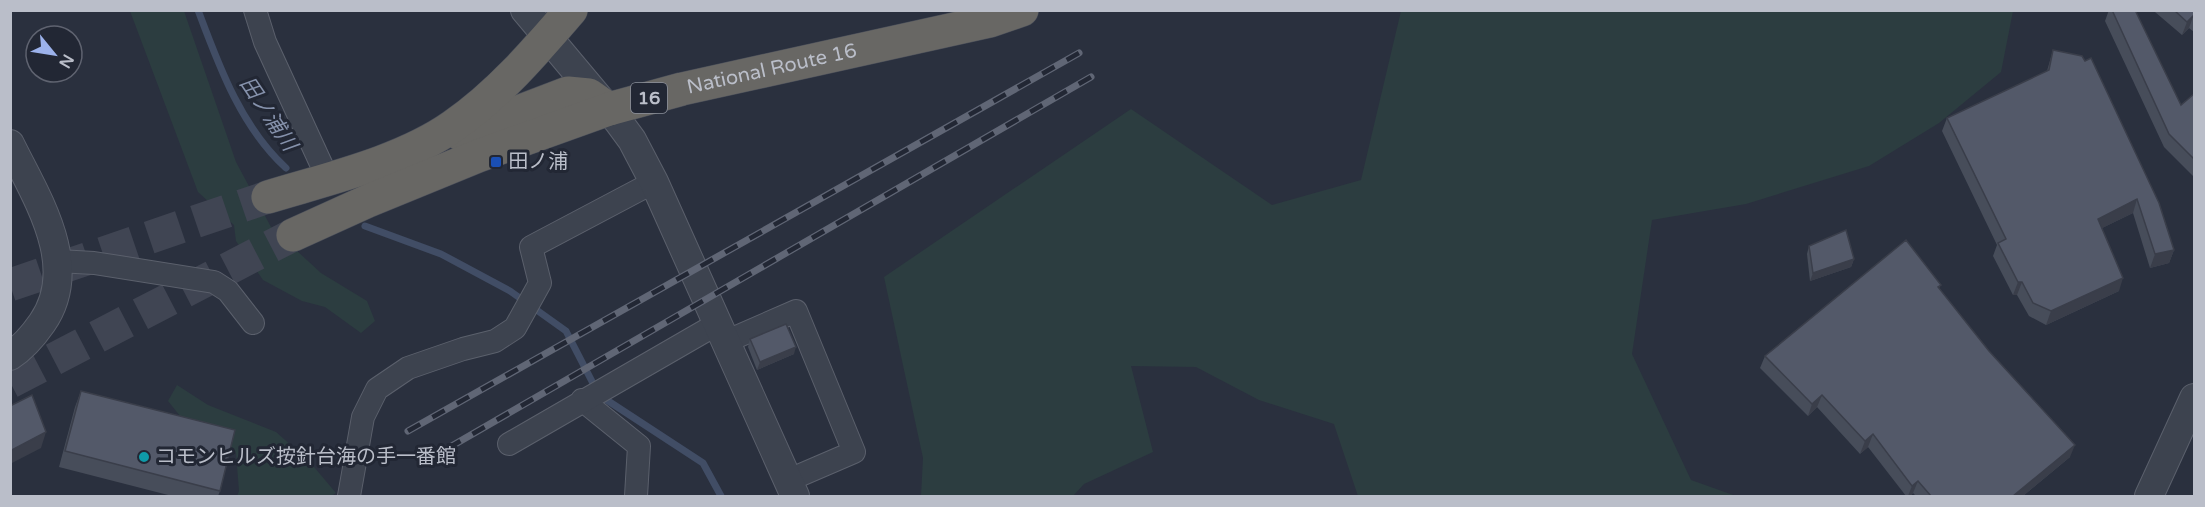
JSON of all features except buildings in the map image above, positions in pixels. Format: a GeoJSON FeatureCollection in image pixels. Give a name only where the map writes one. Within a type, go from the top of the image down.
{"type":"FeatureCollection","features":[{"type":"Feature","properties":{"kind":"highway","name":"16"},"geometry":{"type":"LineString","coordinates":[[407,151],[452,128],[486,101],[571,10]]}},
{"type":"Feature","properties":{"kind":"highway","name":"National Route 16"},"geometry":{"type":"LineString","coordinates":[[293,235],[434,174],[609,109],[682,89],[1022,10]]}},
{"type":"Feature","properties":{"kind":"highway","name":"16"},"geometry":{"type":"LineString","coordinates":[[268,197],[434,144],[568,93],[589,95],[609,109]]}},
{"type":"Feature","properties":{"kind":"street"},"geometry":{"type":"LineString","coordinates":[[255,10],[265,42],[328,179]]}},
{"type":"Feature","properties":{"kind":"street"},"geometry":{"type":"LineString","coordinates":[[509,444],[582,400],[721,333],[796,311],[854,452],[792,488],[721,333],[654,182],[632,140],[609,109],[525,10]]}},
{"type":"Feature","properties":{"kind":"street"},"geometry":{"type":"LineString","coordinates":[[10,144],[44,214],[58,261],[55,298],[46,317],[33,337],[10,356]]}},
{"type":"Feature","properties":{"kind":"street"},"geometry":{"type":"LineString","coordinates":[[349,496],[363,417],[377,389],[408,368],[463,349],[495,341],[514,328],[540,283],[531,247],[654,182]]}},
{"type":"Feature","properties":{"kind":"street"},"geometry":{"type":"LineString","coordinates":[[58,261],[94,263],[214,282],[228,291],[253,323]]}},
{"type":"Feature","properties":{"kind":"street"},"geometry":{"type":"LineString","coordinates":[[2149,496],[2194,398]]}},
{"type":"Feature","properties":{"kind":"street"},"geometry":{"type":"LineString","coordinates":[[582,400],[639,446],[636,496]]}},
{"type":"Feature","properties":{"kind":"shaded area"},"geometry":{"type":"Polygon","coordinates":[[[130,11],[184,11],[236,162],[271,227],[321,273],[367,301],[375,321],[361,333],[325,307],[302,301],[263,280],[236,241],[234,225],[198,192],[130,11]]]}},
{"type":"Feature","properties":{"kind":"shaded area"},"geometry":{"type":"Polygon","coordinates":[[[1401,11],[2013,11],[2001,72],[1939,123],[1869,166],[1746,204],[1652,220],[1632,354],[1691,480],[1736,496],[1358,496],[1334,424],[1259,400],[1196,367],[1131,366],[1153,452],[1084,484],[1073,496],[921,496],[923,458],[884,277],[1131,109],[1272,205],[1361,180],[1401,11]]]}},
{"type":"Feature","properties":{"kind":"shaded area"},"geometry":{"type":"Polygon","coordinates":[[[177,385],[208,405],[276,432],[309,461],[336,493],[331,496],[237,496],[239,491],[236,453],[188,426],[168,401],[177,385]]]}},
{"type":"Feature","properties":{"kind":"waterway","name":"田ノ浦川"},"geometry":{"type":"LineString","coordinates":[[198,10],[223,74],[244,115],[270,152],[286,168]]}},
{"type":"Feature","properties":{"kind":"waterway"},"geometry":{"type":"LineString","coordinates":[[365,226],[441,254],[510,291],[566,331],[599,395],[703,463],[721,496]]}},
{"type":"Feature","properties":{"kind":"tunnel"},"geometry":{"type":"LineString","coordinates":[[10,285],[268,197]]}},
{"type":"Feature","properties":{"kind":"tunnel"},"geometry":{"type":"LineString","coordinates":[[10,382],[293,235]]}},
{"type":"Feature","properties":{"kind":"railway"},"geometry":{"type":"LineString","coordinates":[[408,431],[1079,53]]}},
{"type":"Feature","properties":{"kind":"railway"},"geometry":{"type":"LineString","coordinates":[[424,462],[1091,77]]}},
{"type":"Feature","properties":{"kind":"place","name":"田ノ浦"},"geometry":{"type":"Point","coordinates":[496,162]}},
{"type":"Feature","properties":{"kind":"place","name":"コモンヒルズ按針台海の手一番館"},"geometry":{"type":"Point","coordinates":[144,457]}}]}
